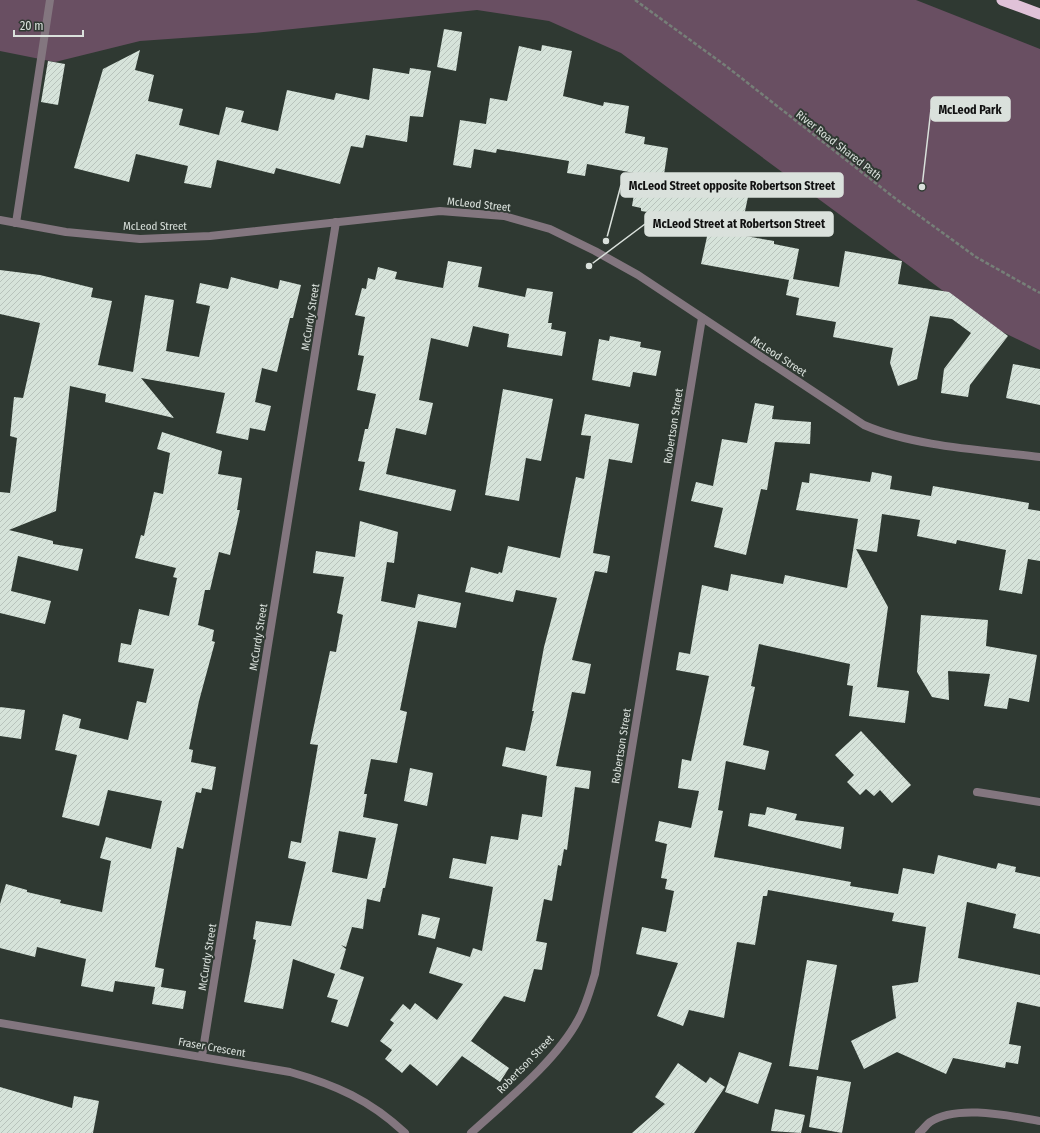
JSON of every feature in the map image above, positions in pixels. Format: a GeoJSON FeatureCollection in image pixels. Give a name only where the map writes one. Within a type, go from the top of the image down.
{"type":"FeatureCollection","features":[{"type":"Feature","properties":{"kind":"highway"},"geometry":{"type":"LineString","coordinates":[[1002,0],[1040,14]]}},
{"type":"Feature","properties":{"kind":"street"},"geometry":{"type":"LineString","coordinates":[[16,223],[50,0]]}},
{"type":"Feature","properties":{"kind":"street","name":"McLeod Street"},"geometry":{"type":"LineString","coordinates":[[0,220],[66,232],[140,239],[210,236],[440,211],[504,216],[550,229],[595,251],[638,275],[864,425],[881,432],[946,445],[1040,457]]}},
{"type":"Feature","properties":{"kind":"street","name":"McCurdy Street"},"geometry":{"type":"LineString","coordinates":[[202,1056],[336,222]]}},
{"type":"Feature","properties":{"kind":"street","name":"Robertson Street"},"geometry":{"type":"LineString","coordinates":[[471,1133],[554,1054],[578,1021],[590,993],[595,974],[702,318]]}},
{"type":"Feature","properties":{"kind":"street"},"geometry":{"type":"LineString","coordinates":[[977,792],[1040,802]]}},
{"type":"Feature","properties":{"kind":"street","name":"Fraser Crescent"},"geometry":{"type":"LineString","coordinates":[[0,1023],[290,1072],[323,1081],[352,1094],[394,1123],[405,1133]]}},
{"type":"Feature","properties":{"kind":"street"},"geometry":{"type":"LineString","coordinates":[[919,1133],[931,1122],[957,1113],[986,1112],[1040,1121]]}},
{"type":"Feature","properties":{"kind":"path","name":"River Road Shared Path"},"geometry":{"type":"LineString","coordinates":[[635,0],[726,66],[824,144],[951,239],[976,257],[1040,293]]}},
{"type":"Feature","properties":{"kind":"shaded area"},"geometry":{"type":"Polygon","coordinates":[[[0,0],[916,0],[1040,49],[1040,350],[992,327],[621,53],[549,21],[477,10],[253,33],[140,41],[55,62],[0,51],[0,0]]]}},
{"type":"Feature","properties":{"kind":"building"},"geometry":{"type":"Polygon","coordinates":[[[444,29],[462,32],[456,71],[437,67],[444,29]]]}},
{"type":"Feature","properties":{"kind":"building"},"geometry":{"type":"Polygon","coordinates":[[[542,45],[572,51],[563,96],[603,106],[604,102],[629,106],[625,133],[645,137],[644,144],[668,148],[662,188],[700,194],[703,178],[731,182],[729,193],[748,197],[740,235],[774,241],[774,244],[799,249],[793,279],[839,287],[845,251],[902,261],[898,284],[949,292],[1008,336],[970,385],[968,397],[941,393],[944,369],[971,333],[952,319],[930,316],[917,379],[898,386],[890,363],[893,348],[833,337],[836,322],[796,315],[799,298],[786,295],[789,280],[701,264],[708,232],[692,229],[694,219],[641,211],[641,208],[632,206],[635,188],[631,188],[634,173],[587,164],[585,176],[567,173],[569,161],[497,149],[496,153],[474,149],[471,168],[453,165],[460,120],[486,124],[490,98],[507,101],[519,46],[541,51],[542,45]]]}},
{"type":"Feature","properties":{"kind":"building"},"geometry":{"type":"Polygon","coordinates":[[[140,50],[135,70],[154,75],[148,101],[183,109],[179,125],[219,135],[226,107],[244,111],[241,122],[278,131],[287,90],[334,100],[336,93],[369,100],[373,68],[409,74],[410,68],[431,71],[423,117],[410,116],[407,142],[366,135],[363,148],[351,146],[340,184],[276,168],[274,174],[217,160],[211,188],[184,183],[188,166],[136,154],[129,182],[74,168],[103,69],[140,50]]]}},
{"type":"Feature","properties":{"kind":"building"},"geometry":{"type":"Polygon","coordinates":[[[48,61],[65,64],[58,105],[41,102],[48,61]]]}},
{"type":"Feature","properties":{"kind":"building"},"geometry":{"type":"Polygon","coordinates":[[[448,261],[482,267],[478,287],[525,297],[527,288],[553,292],[548,323],[552,323],[551,329],[566,332],[562,356],[507,347],[509,334],[473,326],[468,347],[431,338],[419,400],[433,403],[426,435],[396,428],[386,474],[456,490],[451,511],[359,490],[365,462],[358,461],[365,429],[368,429],[376,394],[357,390],[364,356],[358,355],[365,317],[355,315],[362,288],[366,289],[368,278],[375,280],[378,267],[397,272],[395,279],[443,288],[448,261]]]}},
{"type":"Feature","properties":{"kind":"building"},"geometry":{"type":"Polygon","coordinates":[[[0,270],[40,275],[93,288],[91,297],[112,301],[98,365],[133,372],[145,295],[174,300],[166,351],[199,357],[210,306],[196,303],[200,283],[228,289],[231,277],[278,289],[280,280],[301,285],[293,318],[290,318],[277,372],[262,368],[255,402],[271,406],[265,431],[250,428],[248,440],[216,433],[225,393],[141,378],[174,418],[105,402],[106,394],[70,386],[56,511],[9,530],[53,541],[53,544],[83,549],[78,571],[18,556],[11,591],[51,601],[45,624],[0,613],[0,492],[10,493],[17,438],[10,436],[14,397],[23,398],[40,323],[0,314],[0,270]]]}},
{"type":"Feature","properties":{"kind":"building"},"geometry":{"type":"Polygon","coordinates":[[[610,336],[641,342],[640,347],[661,351],[656,376],[633,372],[630,387],[592,380],[599,339],[609,341],[610,336]]]}},
{"type":"Feature","properties":{"kind":"building"},"geometry":{"type":"Polygon","coordinates":[[[1013,364],[1040,369],[1040,405],[1006,398],[1013,364]]]}},
{"type":"Feature","properties":{"kind":"building"},"geometry":{"type":"Polygon","coordinates":[[[503,389],[553,399],[541,461],[526,458],[519,501],[485,495],[503,389]]]}},
{"type":"Feature","properties":{"kind":"building"},"geometry":{"type":"Polygon","coordinates":[[[755,403],[774,406],[772,419],[811,422],[810,444],[775,442],[767,490],[761,489],[746,555],[714,547],[723,508],[691,501],[696,482],[713,486],[722,439],[747,443],[755,403]]]}},
{"type":"Feature","properties":{"kind":"building"},"geometry":{"type":"Polygon","coordinates":[[[585,414],[639,424],[632,463],[609,459],[593,553],[610,556],[607,573],[595,571],[572,660],[591,664],[585,694],[572,692],[556,766],[591,771],[589,789],[575,787],[567,850],[564,849],[561,866],[558,865],[552,901],[544,899],[536,941],[547,943],[542,970],[534,969],[525,1002],[504,996],[471,1041],[509,1068],[500,1082],[462,1056],[437,1086],[410,1064],[402,1073],[385,1059],[392,1050],[380,1041],[394,1023],[390,1020],[403,1004],[410,1010],[415,1003],[437,1020],[463,984],[429,973],[437,947],[470,957],[473,948],[482,951],[493,887],[449,878],[453,858],[486,864],[491,836],[518,840],[522,814],[542,817],[547,776],[502,766],[506,747],[525,751],[534,711],[532,711],[544,647],[557,598],[516,590],[513,602],[465,592],[471,567],[498,574],[499,572],[502,573],[508,546],[560,558],[576,477],[584,479],[591,436],[581,435],[585,414]]]}},
{"type":"Feature","properties":{"kind":"building"},"geometry":{"type":"Polygon","coordinates":[[[162,432],[222,451],[218,474],[242,478],[237,510],[240,510],[230,555],[219,552],[210,590],[205,590],[198,625],[214,630],[212,641],[215,642],[199,701],[189,749],[193,750],[191,762],[216,767],[212,790],[202,788],[201,793],[196,792],[183,849],[177,847],[155,967],[164,969],[161,987],[186,991],[183,1009],[152,1004],[155,987],[115,981],[113,992],[81,986],[86,959],[37,947],[35,957],[0,948],[0,904],[6,884],[27,890],[27,892],[61,900],[60,903],[102,912],[111,861],[100,858],[106,837],[151,849],[162,801],[108,790],[99,826],[62,817],[77,755],[55,750],[63,714],[81,719],[79,728],[128,740],[137,701],[146,703],[154,669],[118,662],[121,643],[131,645],[139,609],[169,616],[177,578],[173,577],[176,568],[135,558],[141,535],[144,536],[154,492],[163,494],[170,453],[157,449],[162,432]]]}},
{"type":"Feature","properties":{"kind":"building"},"geometry":{"type":"Polygon","coordinates":[[[872,472],[892,476],[890,489],[931,496],[933,486],[1029,503],[1028,509],[1040,511],[1040,561],[1028,559],[1022,594],[999,590],[1006,550],[957,540],[956,544],[917,536],[920,520],[882,514],[877,552],[856,549],[888,607],[877,687],[909,691],[905,723],[849,716],[853,686],[847,685],[850,664],[759,644],[751,686],[755,687],[743,745],[769,751],[765,770],[726,761],[718,810],[723,811],[714,857],[851,882],[850,886],[898,894],[903,868],[934,874],[938,855],[996,869],[998,863],[1016,867],[1015,872],[1040,877],[1040,934],[1013,928],[1016,914],[967,902],[958,958],[1040,975],[1040,1007],[1017,1002],[1009,1044],[1021,1046],[1018,1064],[1006,1062],[1005,1068],[953,1058],[946,1074],[897,1052],[864,1069],[851,1041],[896,1018],[892,986],[918,982],[926,927],[892,921],[894,913],[768,890],[767,896],[763,896],[755,945],[737,942],[724,1018],[689,1010],[683,1026],[657,1016],[678,963],[636,954],[642,927],[666,932],[674,891],[665,889],[667,879],[661,878],[667,844],[655,841],[659,821],[691,828],[699,791],[678,788],[682,759],[691,761],[709,676],[676,670],[679,652],[690,654],[702,585],[728,591],[731,574],[783,584],[785,575],[847,588],[858,519],[796,510],[802,482],[809,483],[810,473],[870,482],[872,472]]]}},
{"type":"Feature","properties":{"kind":"building"},"geometry":{"type":"Polygon","coordinates":[[[360,521],[398,532],[394,563],[387,562],[381,601],[415,608],[418,594],[461,603],[456,628],[418,621],[400,710],[407,712],[397,763],[371,759],[364,794],[367,794],[363,817],[398,824],[385,888],[383,888],[380,902],[367,899],[363,929],[352,927],[346,947],[341,945],[346,949],[340,969],[364,977],[348,1027],[331,1022],[338,1000],[327,997],[335,974],[293,959],[283,1009],[244,1002],[256,940],[253,939],[256,921],[291,926],[306,862],[288,858],[291,841],[301,843],[318,745],[310,744],[330,651],[336,652],[343,615],[337,613],[344,577],[313,573],[316,551],[355,557],[360,521]],[[339,831],[332,872],[367,879],[376,838],[339,831]]]}},
{"type":"Feature","properties":{"kind":"building"},"geometry":{"type":"Polygon","coordinates":[[[921,615],[988,620],[986,646],[1037,655],[1029,702],[1009,698],[1007,709],[984,706],[990,674],[948,671],[949,700],[932,697],[917,672],[921,615]]]}},
{"type":"Feature","properties":{"kind":"building"},"geometry":{"type":"Polygon","coordinates":[[[0,707],[25,710],[21,739],[0,736],[0,707]]]}},
{"type":"Feature","properties":{"kind":"building"},"geometry":{"type":"Polygon","coordinates":[[[861,731],[911,785],[892,803],[880,790],[874,796],[866,789],[860,795],[847,782],[854,775],[835,755],[861,731]]]}},
{"type":"Feature","properties":{"kind":"building"},"geometry":{"type":"Polygon","coordinates":[[[410,768],[433,773],[427,806],[404,801],[410,768]]]}},
{"type":"Feature","properties":{"kind":"building"},"geometry":{"type":"Polygon","coordinates":[[[767,807],[797,814],[795,820],[844,827],[841,849],[748,826],[750,813],[765,815],[767,807]]]}},
{"type":"Feature","properties":{"kind":"building"},"geometry":{"type":"Polygon","coordinates":[[[422,914],[440,918],[435,939],[418,935],[422,914]]]}},
{"type":"Feature","properties":{"kind":"building"},"geometry":{"type":"Polygon","coordinates":[[[807,960],[837,965],[818,1070],[789,1066],[807,960]]]}},
{"type":"Feature","properties":{"kind":"building"},"geometry":{"type":"Polygon","coordinates":[[[739,1052],[772,1063],[758,1104],[725,1092],[739,1052]]]}},
{"type":"Feature","properties":{"kind":"building"},"geometry":{"type":"Polygon","coordinates":[[[678,1063],[706,1083],[710,1077],[725,1087],[694,1133],[632,1133],[665,1104],[655,1097],[678,1063]]]}},
{"type":"Feature","properties":{"kind":"building"},"geometry":{"type":"Polygon","coordinates":[[[817,1076],[851,1082],[842,1133],[809,1127],[817,1076]]]}},
{"type":"Feature","properties":{"kind":"building"},"geometry":{"type":"Polygon","coordinates":[[[0,1087],[72,1108],[74,1096],[99,1101],[93,1133],[0,1133],[0,1087]]]}},
{"type":"Feature","properties":{"kind":"building"},"geometry":{"type":"Polygon","coordinates":[[[775,1109],[805,1115],[801,1133],[771,1131],[775,1109]]]}},
{"type":"Feature","properties":{"kind":"place","name":"McLeod Park"},"geometry":{"type":"Point","coordinates":[922,187]}},
{"type":"Feature","properties":{"kind":"place","name":"McLeod Street opposite Robertson Street"},"geometry":{"type":"Point","coordinates":[606,241]}},
{"type":"Feature","properties":{"kind":"place","name":"McLeod Street at Robertson Street"},"geometry":{"type":"Point","coordinates":[589,266]}}]}
